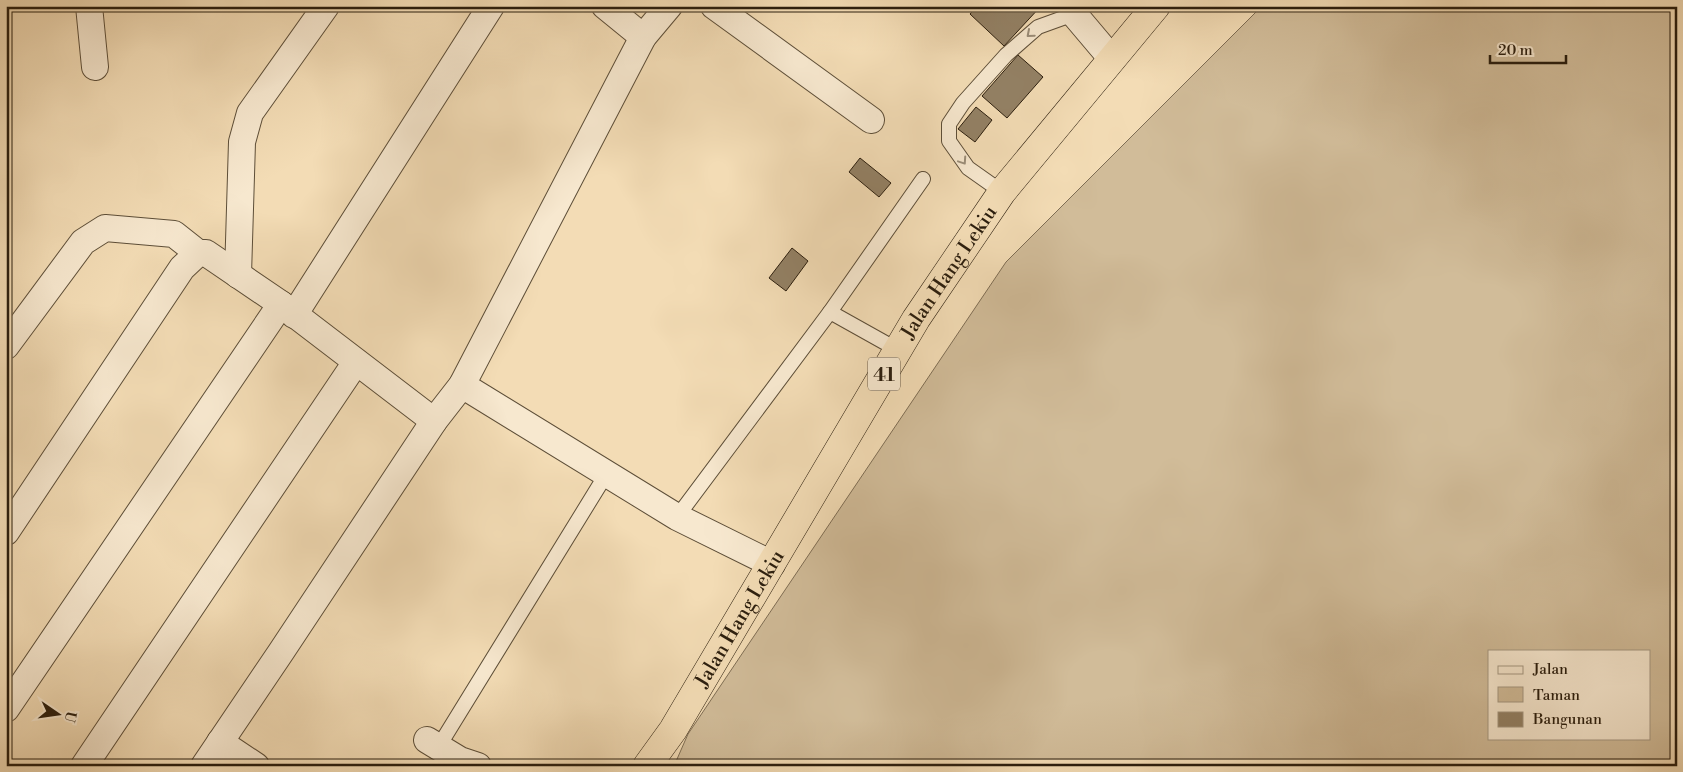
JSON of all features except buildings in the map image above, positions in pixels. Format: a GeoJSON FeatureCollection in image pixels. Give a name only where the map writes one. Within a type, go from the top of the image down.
{"type":"FeatureCollection","features":[{"type":"Feature","properties":{"kind":"highway","name":"Jalan Hang Lekiu"},"geometry":{"type":"LineString","coordinates":[[647,766],[673,730],[922,311],[1002,192],[1156,6]]}},
{"type":"Feature","properties":{"kind":"street"},"geometry":{"type":"LineString","coordinates":[[89,6],[95,67]]}},
{"type":"Feature","properties":{"kind":"street"},"geometry":{"type":"LineString","coordinates":[[238,275],[242,142],[250,113],[326,6]]}},
{"type":"Feature","properties":{"kind":"street"},"geometry":{"type":"LineString","coordinates":[[6,709],[287,309],[491,6]]}},
{"type":"Feature","properties":{"kind":"street"},"geometry":{"type":"LineString","coordinates":[[605,6],[643,37]]}},
{"type":"Feature","properties":{"kind":"street"},"geometry":{"type":"LineString","coordinates":[[204,766],[434,421],[462,385],[643,37],[669,6]]}},
{"type":"Feature","properties":{"kind":"street"},"geometry":{"type":"LineString","coordinates":[[714,6],[871,120]]}},
{"type":"Feature","properties":{"kind":"street"},"geometry":{"type":"LineString","coordinates":[[1072,10],[1112,59]]}},
{"type":"Feature","properties":{"kind":"street"},"geometry":{"type":"LineString","coordinates":[[6,346],[82,242],[105,228],[174,234],[198,253],[206,254],[287,309],[434,421]]}},
{"type":"Feature","properties":{"kind":"street"},"geometry":{"type":"LineString","coordinates":[[6,532],[182,268],[198,253]]}},
{"type":"Feature","properties":{"kind":"street"},"geometry":{"type":"LineString","coordinates":[[84,766],[356,362]]}},
{"type":"Feature","properties":{"kind":"street"},"geometry":{"type":"LineString","coordinates":[[462,385],[677,517],[772,564]]}},
{"type":"Feature","properties":{"kind":"street"},"geometry":{"type":"LineString","coordinates":[[220,742],[256,766]]}},
{"type":"Feature","properties":{"kind":"lane"},"geometry":{"type":"LineString","coordinates":[[1002,192],[968,168],[950,141],[949,124],[962,103],[1006,55],[1038,27],[1072,10]]}},
{"type":"Feature","properties":{"kind":"lane"},"geometry":{"type":"LineString","coordinates":[[677,517],[830,312],[923,179]]}},
{"type":"Feature","properties":{"kind":"lane"},"geometry":{"type":"LineString","coordinates":[[830,312],[898,350]]}},
{"type":"Feature","properties":{"kind":"lane"},"geometry":{"type":"LineString","coordinates":[[452,756],[607,474]]}},
{"type":"Feature","properties":{"kind":"green space"},"geometry":{"type":"Polygon","coordinates":[[[1262,6],[1677,6],[1677,766],[674,766],[688,734],[1006,262],[1262,6]]]}}]}
